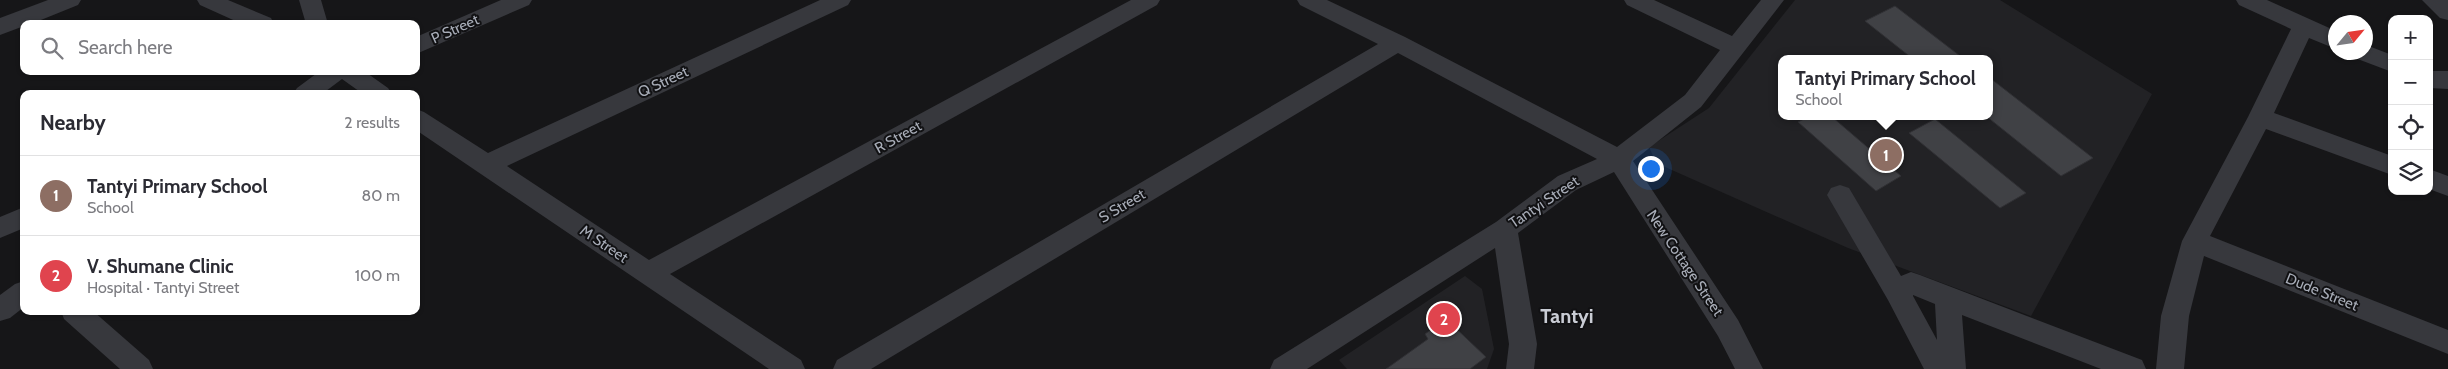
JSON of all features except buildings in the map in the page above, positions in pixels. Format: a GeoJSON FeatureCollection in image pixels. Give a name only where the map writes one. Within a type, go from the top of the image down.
{"type":"FeatureCollection","features":[{"type":"Feature","properties":{"kind":"street"},"geometry":{"type":"LineString","coordinates":[[0,27],[70,0]]}},
{"type":"Feature","properties":{"kind":"street"},"geometry":{"type":"LineString","coordinates":[[208,0],[254,20]]}},
{"type":"Feature","properties":{"kind":"street"},"geometry":{"type":"LineString","coordinates":[[310,0],[316,20]]}},
{"type":"Feature","properties":{"kind":"street","name":"P Street"},"geometry":{"type":"LineString","coordinates":[[420,44],[521,0]]}},
{"type":"Feature","properties":{"kind":"street","name":"Q Street"},"geometry":{"type":"LineString","coordinates":[[486,165],[840,0]]}},
{"type":"Feature","properties":{"kind":"street","name":"R Street"},"geometry":{"type":"LineString","coordinates":[[648,273],[1149,0]]}},
{"type":"Feature","properties":{"kind":"street"},"geometry":{"type":"LineString","coordinates":[[1308,0],[1397,43],[1620,159]]}},
{"type":"Feature","properties":{"kind":"street"},"geometry":{"type":"LineString","coordinates":[[1635,0],[1734,47]]}},
{"type":"Feature","properties":{"kind":"street","name":"Tantyi Street"},"geometry":{"type":"LineString","coordinates":[[1284,369],[1505,229],[1567,183],[1620,159],[1693,101],[1773,0]]}},
{"type":"Feature","properties":{"kind":"street"},"geometry":{"type":"LineString","coordinates":[[2247,0],[2328,38]]}},
{"type":"Feature","properties":{"kind":"street"},"geometry":{"type":"LineString","coordinates":[[2433,0],[2448,12]]}},
{"type":"Feature","properties":{"kind":"street"},"geometry":{"type":"LineString","coordinates":[[2170,369],[2175,316],[2196,241],[2260,117],[2303,27]]}},
{"type":"Feature","properties":{"kind":"street","name":"S Street"},"geometry":{"type":"LineString","coordinates":[[847,369],[1397,43]]}},
{"type":"Feature","properties":{"kind":"street"},"geometry":{"type":"LineString","coordinates":[[2373,56],[2388,62]]}},
{"type":"Feature","properties":{"kind":"street"},"geometry":{"type":"LineString","coordinates":[[311,90],[342,75]]}},
{"type":"Feature","properties":{"kind":"street"},"geometry":{"type":"LineString","coordinates":[[352,75],[374,90]]}},
{"type":"Feature","properties":{"kind":"street"},"geometry":{"type":"LineString","coordinates":[[2433,78],[2448,80]]}},
{"type":"Feature","properties":{"kind":"street"},"geometry":{"type":"LineString","coordinates":[[2260,117],[2388,165]]}},
{"type":"Feature","properties":{"kind":"street","name":"M Street"},"geometry":{"type":"LineString","coordinates":[[420,121],[791,369]]}},
{"type":"Feature","properties":{"kind":"street","name":"New Cottage Street"},"geometry":{"type":"LineString","coordinates":[[1620,159],[1645,202],[1728,328],[1749,369]]}},
{"type":"Feature","properties":{"kind":"street"},"geometry":{"type":"LineString","coordinates":[[2433,180],[2448,186]]}},
{"type":"Feature","properties":{"kind":"street"},"geometry":{"type":"LineString","coordinates":[[1840,195],[1897,292],[1938,369]]}},
{"type":"Feature","properties":{"kind":"street"},"geometry":{"type":"LineString","coordinates":[[0,228],[20,219]]}},
{"type":"Feature","properties":{"kind":"street"},"geometry":{"type":"LineString","coordinates":[[1505,229],[1523,344],[1520,369]]}},
{"type":"Feature","properties":{"kind":"street","name":"Dude Street"},"geometry":{"type":"LineString","coordinates":[[2196,241],[2448,342]]}},
{"type":"Feature","properties":{"kind":"street"},"geometry":{"type":"LineString","coordinates":[[1897,292],[1911,283],[2132,369]]}},
{"type":"Feature","properties":{"kind":"street"},"geometry":{"type":"LineString","coordinates":[[0,310],[20,295]]}},
{"type":"Feature","properties":{"kind":"street"},"geometry":{"type":"LineString","coordinates":[[1948,297],[1952,369]]}},
{"type":"Feature","properties":{"kind":"street"},"geometry":{"type":"LineString","coordinates":[[78,315],[139,369]]}},
{"type":"Feature","properties":{"kind":"shaded area"},"geometry":{"type":"Polygon","coordinates":[[[1795,0],[2000,0],[2152,94],[2031,316],[1848,248],[1656,163],[1649,147],[1709,108],[1795,0]]]}},
{"type":"Feature","properties":{"kind":"shaded area"},"geometry":{"type":"Polygon","coordinates":[[[1465,276],[1482,289],[1494,349],[1487,369],[1347,369],[1339,360],[1465,276]]]}},
{"type":"Feature","properties":{"kind":"place","name":"Tantyi Primary School"},"geometry":{"type":"Point","coordinates":[1886,155]}},
{"type":"Feature","properties":{"kind":"place","name":"V. Shumane Clinic"},"geometry":{"type":"Point","coordinates":[1444,319]}},
{"type":"Feature","properties":{"kind":"district","name":"Tantyi"},"geometry":{"type":"Point","coordinates":[1567,316]}}]}
